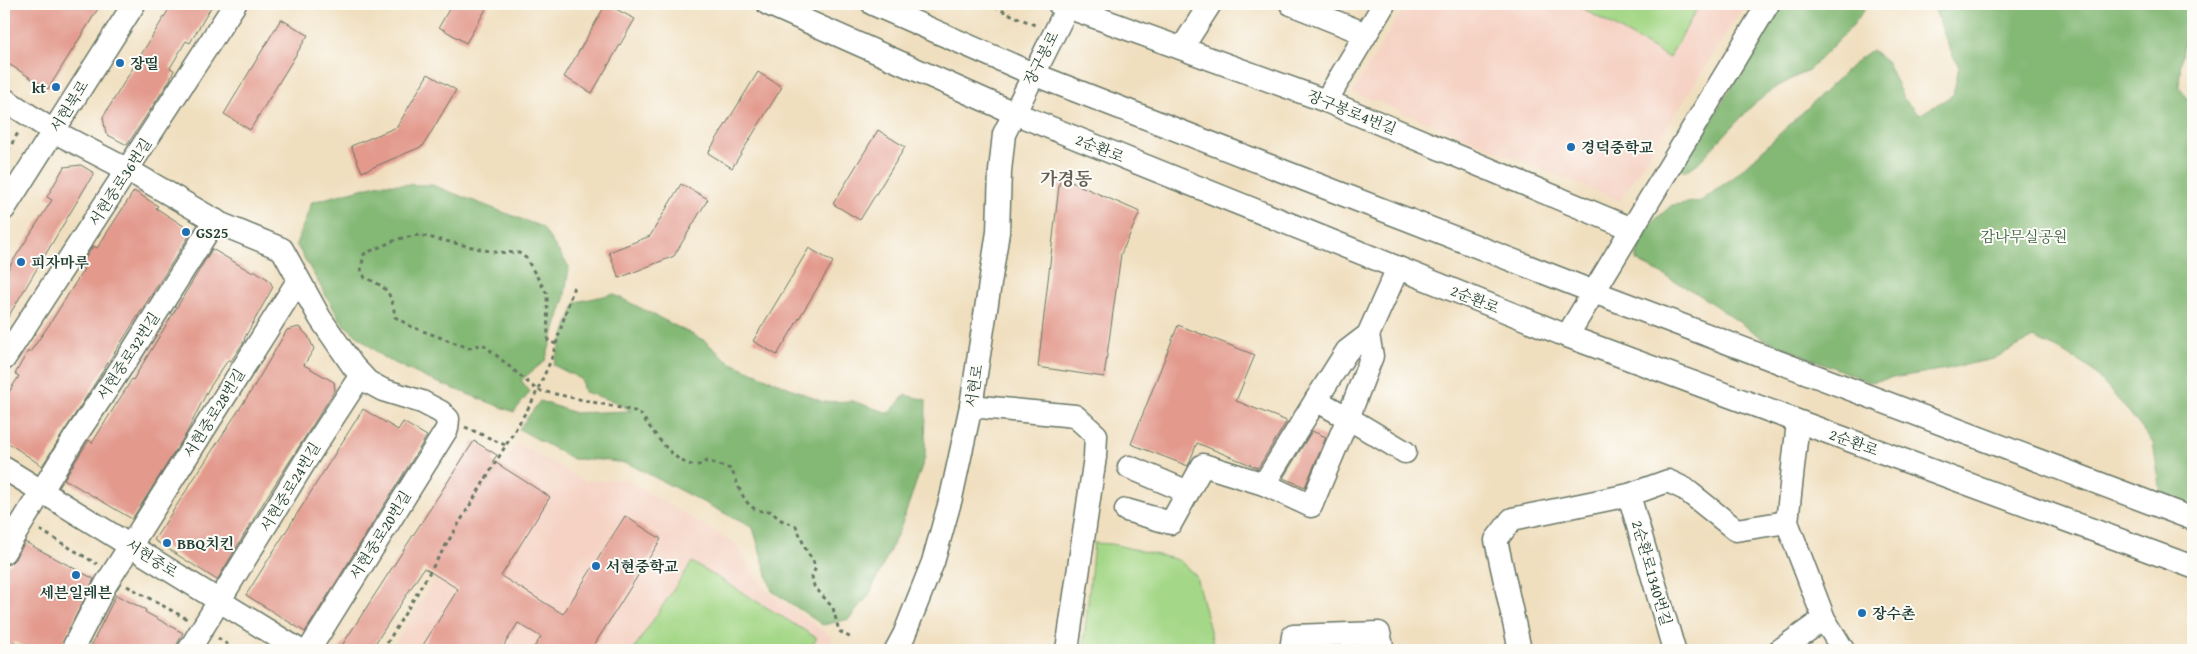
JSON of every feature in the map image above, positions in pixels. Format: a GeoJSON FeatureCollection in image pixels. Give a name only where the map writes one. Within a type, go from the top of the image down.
{"type":"FeatureCollection","features":[{"type":"Feature","properties":{"kind":"street","name":"서현북로"},"geometry":{"type":"LineString","coordinates":[[4,209],[134,4]]}},
{"type":"Feature","properties":{"kind":"street","name":"서현중로36번길"},"geometry":{"type":"LineString","coordinates":[[4,359],[235,4]]}},
{"type":"Feature","properties":{"kind":"street","name":"2순환로"},"geometry":{"type":"LineString","coordinates":[[768,4],[1014,113],[1567,336],[2193,567]]}},
{"type":"Feature","properties":{"kind":"street"},"geometry":{"type":"LineString","coordinates":[[873,4],[1033,74],[1594,292],[2193,519]]}},
{"type":"Feature","properties":{"kind":"street"},"geometry":{"type":"LineString","coordinates":[[1182,48],[1210,4]]}},
{"type":"Feature","properties":{"kind":"street"},"geometry":{"type":"LineString","coordinates":[[1326,100],[1384,4]]}},
{"type":"Feature","properties":{"kind":"street"},"geometry":{"type":"LineString","coordinates":[[1567,336],[1768,4]]}},
{"type":"Feature","properties":{"kind":"street","name":"장구봉로"},"geometry":{"type":"LineString","coordinates":[[1014,113],[1065,5]]}},
{"type":"Feature","properties":{"kind":"street","name":"장구봉로4번길"},"geometry":{"type":"LineString","coordinates":[[1065,5],[1326,100],[1632,229]]}},
{"type":"Feature","properties":{"kind":"street"},"geometry":{"type":"LineString","coordinates":[[1296,6],[1366,34]]}},
{"type":"Feature","properties":{"kind":"street"},"geometry":{"type":"LineString","coordinates":[[4,99],[53,131],[128,170],[215,220],[282,249],[320,318],[361,375],[368,382],[383,390],[422,402],[441,412],[448,419]]}},
{"type":"Feature","properties":{"kind":"street","name":"서현로"},"geometry":{"type":"LineString","coordinates":[[896,650],[904,635],[933,562],[951,498],[971,406],[998,232],[1000,171],[1004,134],[1014,113]]}},
{"type":"Feature","properties":{"kind":"street","name":"서현중로32번길"},"geometry":{"type":"LineString","coordinates":[[4,552],[215,220]]}},
{"type":"Feature","properties":{"kind":"street"},"geometry":{"type":"LineString","coordinates":[[1264,484],[1347,351],[1368,335],[1398,268]]}},
{"type":"Feature","properties":{"kind":"street","name":"서현중로28번길"},"geometry":{"type":"LineString","coordinates":[[72,650],[106,584],[298,281]]}},
{"type":"Feature","properties":{"kind":"street"},"geometry":{"type":"LineString","coordinates":[[1126,510],[1171,523],[1203,465],[1264,484],[1311,506],[1372,356],[1368,335]]}},
{"type":"Feature","properties":{"kind":"street","name":"서현중로24번길"},"geometry":{"type":"LineString","coordinates":[[189,650],[314,447],[361,375]]}},
{"type":"Feature","properties":{"kind":"street"},"geometry":{"type":"LineString","coordinates":[[1316,400],[1405,452]]}},
{"type":"Feature","properties":{"kind":"street"},"geometry":{"type":"LineString","coordinates":[[971,406],[1075,416],[1096,435],[1095,457],[1067,650]]}},
{"type":"Feature","properties":{"kind":"street","name":"서현중로20번길"},"geometry":{"type":"LineString","coordinates":[[309,650],[447,429],[448,419]]}},
{"type":"Feature","properties":{"kind":"street"},"geometry":{"type":"LineString","coordinates":[[1798,422],[1787,522],[1824,619],[1843,650]]}},
{"type":"Feature","properties":{"kind":"street"},"geometry":{"type":"LineString","coordinates":[[1129,467],[1188,492]]}},
{"type":"Feature","properties":{"kind":"street","name":"서현중로"},"geometry":{"type":"LineString","coordinates":[[4,468],[298,650]]}},
{"type":"Feature","properties":{"kind":"street"},"geometry":{"type":"LineString","coordinates":[[1520,650],[1496,540],[1512,519],[1629,495],[1668,481],[1685,490],[1736,530],[1787,522]]}},
{"type":"Feature","properties":{"kind":"street","name":"2순환로1340번길"},"geometry":{"type":"LineString","coordinates":[[1629,495],[1674,650]]}},
{"type":"Feature","properties":{"kind":"street"},"geometry":{"type":"LineString","coordinates":[[1780,650],[1824,619]]}},
{"type":"Feature","properties":{"kind":"street"},"geometry":{"type":"LineString","coordinates":[[1291,650],[1293,636],[1379,633],[1383,650]]}},
{"type":"Feature","properties":{"kind":"path"},"geometry":{"type":"LineString","coordinates":[[987,4],[1038,27]]}},
{"type":"Feature","properties":{"kind":"path"},"geometry":{"type":"LineString","coordinates":[[4,158],[22,127]]}},
{"type":"Feature","properties":{"kind":"path"},"geometry":{"type":"LineString","coordinates":[[556,344],[548,341],[547,294],[526,258],[518,253],[494,252],[420,235],[398,239],[364,254],[361,269],[365,278],[380,284],[393,300],[396,317],[412,327],[469,348],[483,344],[537,390],[639,412],[663,444],[677,458],[692,465],[701,466],[707,461],[730,469],[749,507],[760,512],[770,512],[796,526],[807,552],[813,560],[815,569],[812,577],[814,586],[833,608],[839,631],[851,638]]}},
{"type":"Feature","properties":{"kind":"path"},"geometry":{"type":"LineString","coordinates":[[383,650],[537,390],[556,344],[574,286]]}},
{"type":"Feature","properties":{"kind":"path"},"geometry":{"type":"LineString","coordinates":[[448,419],[505,445]]}},
{"type":"Feature","properties":{"kind":"path"},"geometry":{"type":"LineString","coordinates":[[33,526],[104,568]]}},
{"type":"Feature","properties":{"kind":"path"},"geometry":{"type":"LineString","coordinates":[[126,586],[195,624]]}},
{"type":"Feature","properties":{"kind":"path"},"geometry":{"type":"LineString","coordinates":[[213,635],[236,650]]}},
{"type":"Feature","properties":{"kind":"shaded area","name":"경덕중학교"},"geometry":{"type":"Polygon","coordinates":[[[1406,4],[1745,4],[1620,201],[1353,92],[1406,4]]]}},
{"type":"Feature","properties":{"kind":"shaded area","name":"서현중학교"},"geometry":{"type":"Polygon","coordinates":[[[517,443],[585,481],[625,479],[736,544],[764,589],[832,637],[824,650],[391,650],[517,443]]]}},
{"type":"Feature","properties":{"kind":"green space"},"geometry":{"type":"Polygon","coordinates":[[[1575,4],[1700,4],[1669,58],[1575,4]]]}},
{"type":"Feature","properties":{"kind":"green space"},"geometry":{"type":"Polygon","coordinates":[[[1784,4],[1868,4],[1854,24],[1810,69],[1773,89],[1752,106],[1698,163],[1686,171],[1679,170],[1784,4]]]}},
{"type":"Feature","properties":{"kind":"green space","name":"감나무실공원"},"geometry":{"type":"Polygon","coordinates":[[[1933,4],[2186,4],[2188,27],[2181,60],[2179,86],[2193,106],[2193,510],[2162,499],[2153,443],[2129,412],[2091,369],[2058,349],[2033,338],[1993,359],[1869,382],[1764,339],[1698,294],[1636,260],[1643,230],[1672,205],[1701,201],[1735,176],[1859,59],[1872,50],[1887,62],[1903,98],[1919,115],[1953,95],[1959,67],[1949,48],[1933,4]]]}},
{"type":"Feature","properties":{"kind":"green space"},"geometry":{"type":"Polygon","coordinates":[[[380,184],[432,185],[542,227],[569,267],[564,301],[545,361],[521,380],[530,392],[514,412],[426,378],[384,358],[342,323],[296,244],[312,202],[380,184]]]}},
{"type":"Feature","properties":{"kind":"green space"},"geometry":{"type":"Polygon","coordinates":[[[613,294],[705,341],[729,362],[823,402],[852,401],[889,413],[905,395],[926,400],[925,457],[900,529],[869,595],[849,619],[823,625],[772,591],[753,528],[629,464],[604,460],[573,459],[519,429],[540,401],[575,413],[631,411],[616,402],[584,392],[581,379],[553,365],[576,302],[613,294]]]}},
{"type":"Feature","properties":{"kind":"green space"},"geometry":{"type":"Polygon","coordinates":[[[1094,543],[1112,544],[1179,560],[1196,576],[1215,650],[1083,650],[1094,543]]]}},
{"type":"Feature","properties":{"kind":"green space"},"geometry":{"type":"Polygon","coordinates":[[[692,562],[817,638],[808,650],[633,650],[692,562]]]}},
{"type":"Feature","properties":{"kind":"building"},"geometry":{"type":"Polygon","coordinates":[[[4,4],[101,4],[48,89],[4,61],[4,4]]]}},
{"type":"Feature","properties":{"kind":"building"},"geometry":{"type":"Polygon","coordinates":[[[172,4],[213,4],[190,43],[186,41],[170,68],[174,70],[170,80],[127,145],[106,134],[103,117],[172,4]]]}},
{"type":"Feature","properties":{"kind":"building"},"geometry":{"type":"Polygon","coordinates":[[[452,4],[489,4],[466,43],[439,27],[452,4]]]}},
{"type":"Feature","properties":{"kind":"building"},"geometry":{"type":"Polygon","coordinates":[[[606,4],[635,19],[592,93],[564,77],[606,4]]]}},
{"type":"Feature","properties":{"kind":"building"},"geometry":{"type":"Polygon","coordinates":[[[281,19],[308,35],[250,130],[224,114],[281,19]]]}},
{"type":"Feature","properties":{"kind":"building"},"geometry":{"type":"Polygon","coordinates":[[[758,72],[782,87],[732,168],[708,153],[758,72]]]}},
{"type":"Feature","properties":{"kind":"building"},"geometry":{"type":"Polygon","coordinates":[[[428,74],[456,90],[423,146],[362,172],[351,146],[397,127],[428,74]]]}},
{"type":"Feature","properties":{"kind":"building"},"geometry":{"type":"Polygon","coordinates":[[[878,130],[905,147],[860,220],[833,204],[878,130]]]}},
{"type":"Feature","properties":{"kind":"building"},"geometry":{"type":"Polygon","coordinates":[[[81,165],[94,173],[4,324],[4,275],[52,200],[47,197],[64,167],[81,165]]]}},
{"type":"Feature","properties":{"kind":"building"},"geometry":{"type":"Polygon","coordinates":[[[1060,177],[1140,212],[1121,254],[1104,377],[1038,367],[1060,177]]]}},
{"type":"Feature","properties":{"kind":"building"},"geometry":{"type":"Polygon","coordinates":[[[681,184],[708,199],[674,256],[619,278],[609,252],[650,236],[681,184]]]}},
{"type":"Feature","properties":{"kind":"building"},"geometry":{"type":"Polygon","coordinates":[[[134,191],[158,206],[156,208],[190,230],[191,233],[42,466],[4,440],[4,400],[19,376],[15,374],[28,351],[30,352],[49,325],[84,269],[80,267],[91,249],[93,246],[97,248],[134,191]]]}},
{"type":"Feature","properties":{"kind":"building"},"geometry":{"type":"Polygon","coordinates":[[[809,248],[833,262],[777,355],[753,341],[809,248]]]}},
{"type":"Feature","properties":{"kind":"building"},"geometry":{"type":"Polygon","coordinates":[[[212,249],[253,273],[254,270],[269,280],[273,287],[245,340],[231,361],[228,360],[208,390],[186,434],[132,519],[64,479],[89,440],[92,443],[133,380],[212,249]]]}},
{"type":"Feature","properties":{"kind":"building"},"geometry":{"type":"Polygon","coordinates":[[[1178,325],[1255,355],[1236,401],[1287,421],[1258,468],[1197,443],[1188,466],[1131,444],[1178,325]]]}},
{"type":"Feature","properties":{"kind":"building"},"geometry":{"type":"Polygon","coordinates":[[[299,327],[308,336],[314,349],[304,365],[334,382],[335,390],[217,580],[154,540],[253,388],[287,330],[299,327]]]}},
{"type":"Feature","properties":{"kind":"building"},"geometry":{"type":"Polygon","coordinates":[[[363,409],[398,430],[403,422],[427,436],[305,632],[246,595],[363,409]]]}},
{"type":"Feature","properties":{"kind":"building"},"geometry":{"type":"Polygon","coordinates":[[[1312,431],[1326,437],[1305,487],[1283,478],[1312,431]]]}},
{"type":"Feature","properties":{"kind":"building","name":"서현중학교"},"geometry":{"type":"Polygon","coordinates":[[[474,441],[497,455],[493,461],[550,497],[501,576],[563,614],[625,516],[661,539],[591,650],[532,650],[541,637],[518,623],[501,650],[420,650],[458,589],[424,568],[371,650],[339,650],[474,441]]]}},
{"type":"Feature","properties":{"kind":"building"},"geometry":{"type":"Polygon","coordinates":[[[25,542],[94,579],[59,650],[32,650],[14,642],[10,650],[4,650],[4,565],[10,564],[15,559],[25,542]]]}},
{"type":"Feature","properties":{"kind":"building"},"geometry":{"type":"Polygon","coordinates":[[[116,595],[146,610],[145,612],[183,633],[174,650],[89,650],[116,595]]]}},
{"type":"Feature","properties":{"kind":"place","name":"장띨"},"geometry":{"type":"Point","coordinates":[120,63]}},
{"type":"Feature","properties":{"kind":"place","name":"kt"},"geometry":{"type":"Point","coordinates":[56,87]}},
{"type":"Feature","properties":{"kind":"place","name":"경덕중학교"},"geometry":{"type":"Point","coordinates":[1571,147]}},
{"type":"Feature","properties":{"kind":"place","name":"GS25"},"geometry":{"type":"Point","coordinates":[186,232]}},
{"type":"Feature","properties":{"kind":"place","name":"피자마루"},"geometry":{"type":"Point","coordinates":[21,262]}},
{"type":"Feature","properties":{"kind":"place","name":"BBQ치킨"},"geometry":{"type":"Point","coordinates":[167,543]}},
{"type":"Feature","properties":{"kind":"place","name":"서현중학교"},"geometry":{"type":"Point","coordinates":[596,566]}},
{"type":"Feature","properties":{"kind":"place","name":"세븐일레븐"},"geometry":{"type":"Point","coordinates":[76,575]}},
{"type":"Feature","properties":{"kind":"place","name":"장수촌"},"geometry":{"type":"Point","coordinates":[1862,613]}},
{"type":"Feature","properties":{"kind":"district","name":"가경동"},"geometry":{"type":"Point","coordinates":[1066,178]}}]}
